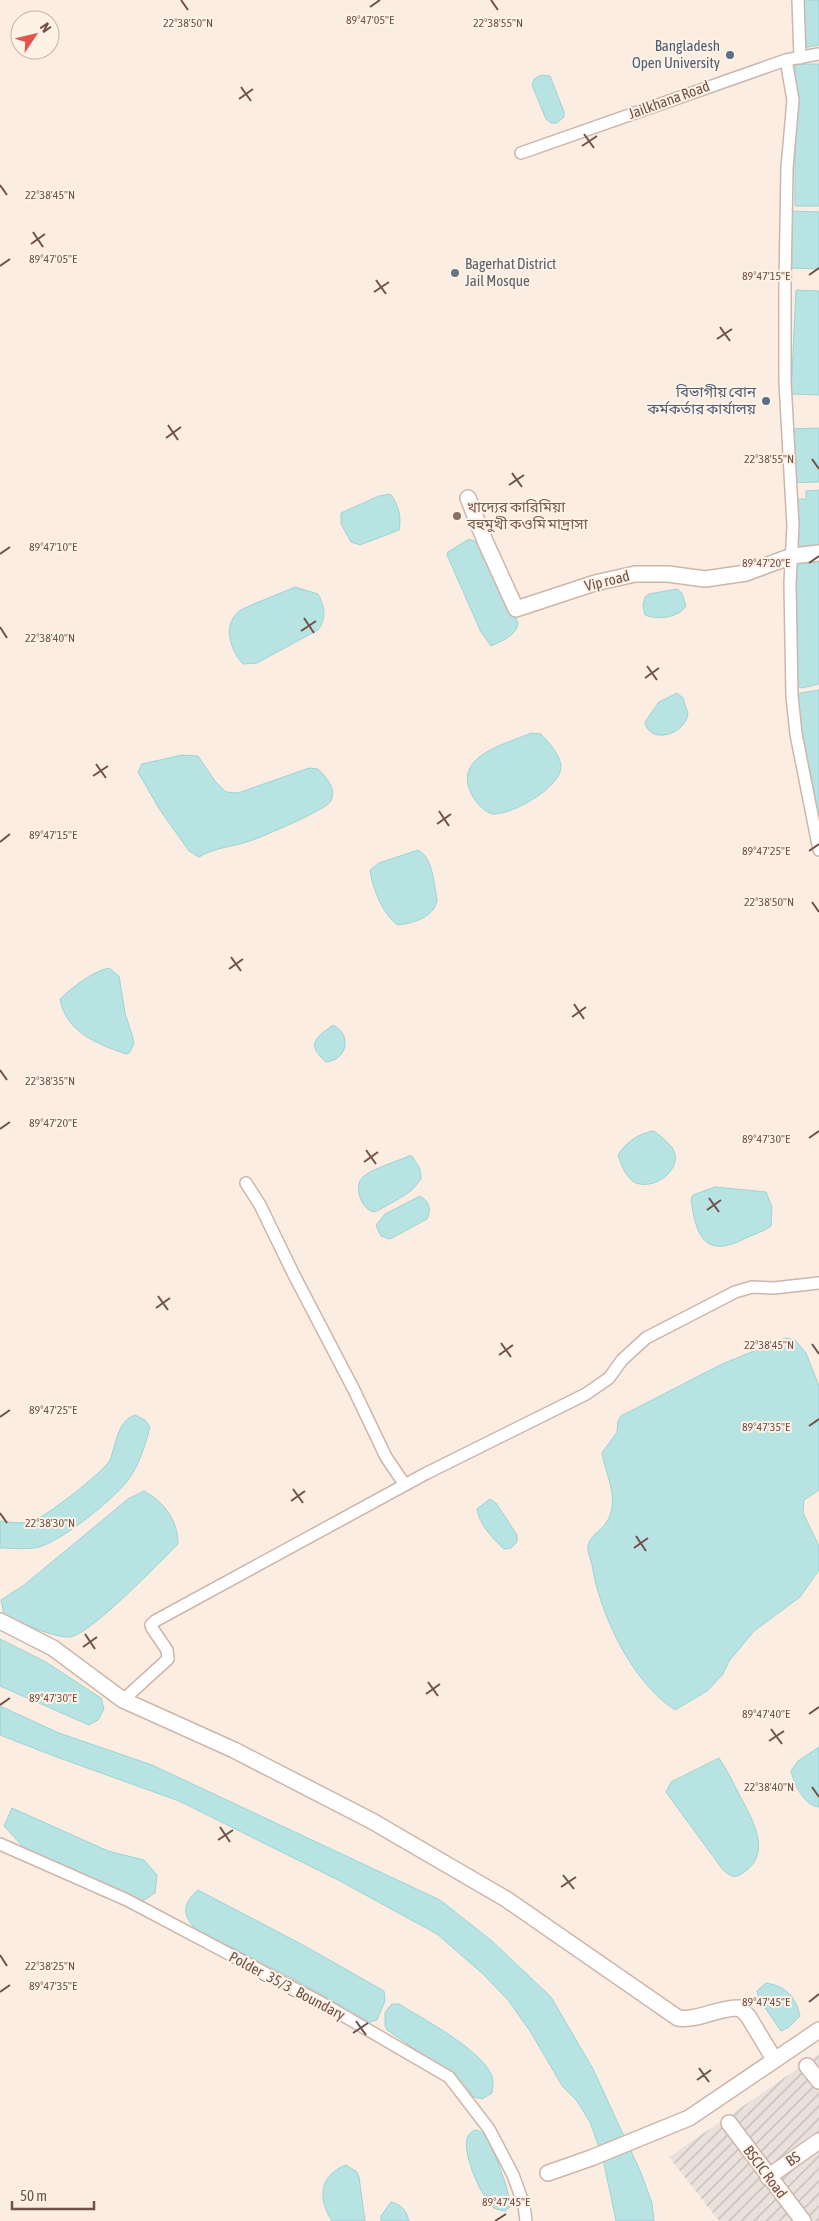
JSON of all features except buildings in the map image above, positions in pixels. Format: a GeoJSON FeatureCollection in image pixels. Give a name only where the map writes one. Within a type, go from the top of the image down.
{"type":"FeatureCollection","features":[{"type":"Feature","properties":{"kind":"street"},"geometry":{"type":"LineString","coordinates":[[798,0],[800,58]]}},
{"type":"Feature","properties":{"kind":"street","name":"Jailkhana Road"},"geometry":{"type":"LineString","coordinates":[[521,153],[786,60],[819,54]]}},
{"type":"Feature","properties":{"kind":"street"},"geometry":{"type":"LineString","coordinates":[[786,60],[793,100],[787,168],[785,284],[785,382],[792,492],[790,583],[792,696],[796,734],[819,850]]}},
{"type":"Feature","properties":{"kind":"street","name":"Vip road"},"geometry":{"type":"LineString","coordinates":[[468,498],[516,610],[595,583],[636,574],[668,574],[705,579],[746,573],[792,556],[819,553]]}},
{"type":"Feature","properties":{"kind":"street"},"geometry":{"type":"LineString","coordinates":[[246,1183],[260,1204],[386,1456],[405,1485]]}},
{"type":"Feature","properties":{"kind":"street"},"geometry":{"type":"LineString","coordinates":[[123,1700],[168,1659],[167,1650],[152,1628],[151,1625],[155,1621],[405,1485],[586,1394],[609,1378],[622,1360],[646,1338],[735,1292],[752,1287],[774,1288],[819,1283]]}},
{"type":"Feature","properties":{"kind":"street"},"geometry":{"type":"LineString","coordinates":[[0,1622],[53,1648],[123,1700],[234,1750],[372,1821],[506,1899],[678,2018],[690,2020],[731,2008],[740,2008],[748,2016],[774,2060]]}},
{"type":"Feature","properties":{"kind":"street","name":"Polder_35/3_Boundary"},"geometry":{"type":"LineString","coordinates":[[0,1844],[127,1900],[320,2002],[449,2077],[489,2129],[513,2175],[524,2205],[526,2221]]}},
{"type":"Feature","properties":{"kind":"street"},"geometry":{"type":"LineString","coordinates":[[548,2173],[591,2158],[689,2118],[819,2030]]}},
{"type":"Feature","properties":{"kind":"street"},"geometry":{"type":"LineString","coordinates":[[807,2066],[819,2081]]}},
{"type":"Feature","properties":{"kind":"street","name":"BSCIC Road"},"geometry":{"type":"LineString","coordinates":[[729,2123],[803,2221]]}},
{"type":"Feature","properties":{"kind":"street","name":"BS"},"geometry":{"type":"LineString","coordinates":[[768,2176],[819,2142]]}},
{"type":"Feature","properties":{"kind":"shaded area"},"geometry":{"type":"Polygon","coordinates":[[[819,2054],[819,2221],[719,2221],[669,2157],[819,2054]]]}},
{"type":"Feature","properties":{"kind":"water"},"geometry":{"type":"Polygon","coordinates":[[[801,0],[819,0],[819,45],[803,48],[801,0]]]}},
{"type":"Feature","properties":{"kind":"water"},"geometry":{"type":"Polygon","coordinates":[[[795,64],[819,64],[819,206],[795,206],[795,64]]]}},
{"type":"Feature","properties":{"kind":"water"},"geometry":{"type":"Polygon","coordinates":[[[541,75],[550,76],[564,112],[564,117],[557,123],[551,123],[546,119],[532,85],[534,79],[541,75]]]}},
{"type":"Feature","properties":{"kind":"water"},"geometry":{"type":"Polygon","coordinates":[[[792,211],[819,212],[819,269],[790,268],[792,211]]]}},
{"type":"Feature","properties":{"kind":"water"},"geometry":{"type":"Polygon","coordinates":[[[796,290],[819,291],[819,395],[791,394],[796,290]]]}},
{"type":"Feature","properties":{"kind":"water"},"geometry":{"type":"Polygon","coordinates":[[[819,428],[819,482],[786,483],[784,429],[819,428]]]}},
{"type":"Feature","properties":{"kind":"water"},"geometry":{"type":"Polygon","coordinates":[[[819,490],[819,548],[796,549],[795,499],[806,499],[806,491],[819,490]]]}},
{"type":"Feature","properties":{"kind":"water"},"geometry":{"type":"Polygon","coordinates":[[[390,494],[399,511],[399,530],[360,545],[351,542],[341,524],[341,513],[379,496],[390,494]]]}},
{"type":"Feature","properties":{"kind":"water"},"geometry":{"type":"Polygon","coordinates":[[[469,539],[481,544],[518,623],[512,635],[491,646],[481,632],[447,555],[448,552],[469,539]]]}},
{"type":"Feature","properties":{"kind":"water"},"geometry":{"type":"Polygon","coordinates":[[[819,557],[819,684],[802,688],[796,685],[794,566],[800,561],[819,557]]]}},
{"type":"Feature","properties":{"kind":"water"},"geometry":{"type":"Polygon","coordinates":[[[295,587],[318,594],[324,617],[318,630],[257,663],[243,664],[235,652],[230,639],[230,625],[233,618],[238,612],[256,603],[295,587]]]}},
{"type":"Feature","properties":{"kind":"water"},"geometry":{"type":"Polygon","coordinates":[[[677,589],[682,593],[686,606],[683,610],[661,618],[645,615],[643,605],[645,597],[649,594],[677,589]]]}},
{"type":"Feature","properties":{"kind":"water"},"geometry":{"type":"Polygon","coordinates":[[[819,690],[819,830],[796,699],[800,693],[819,690]]]}},
{"type":"Feature","properties":{"kind":"water"},"geometry":{"type":"Polygon","coordinates":[[[677,693],[683,698],[688,714],[685,721],[674,732],[660,735],[653,733],[648,729],[645,722],[659,702],[677,693]]]}},
{"type":"Feature","properties":{"kind":"water"},"geometry":{"type":"Polygon","coordinates":[[[531,733],[541,734],[553,749],[561,766],[559,774],[545,791],[523,805],[501,813],[493,814],[487,812],[473,797],[468,783],[469,771],[474,762],[483,754],[531,733]]]}},
{"type":"Feature","properties":{"kind":"water"},"geometry":{"type":"Polygon","coordinates":[[[182,755],[198,756],[215,781],[226,792],[238,793],[309,768],[318,769],[324,776],[332,788],[332,797],[326,806],[306,817],[250,841],[218,849],[199,857],[189,851],[160,810],[138,772],[142,764],[182,755]]]}},
{"type":"Feature","properties":{"kind":"water"},"geometry":{"type":"Polygon","coordinates":[[[418,850],[430,865],[437,899],[436,905],[423,918],[398,925],[383,908],[373,884],[370,870],[379,863],[418,850]]]}},
{"type":"Feature","properties":{"kind":"water"},"geometry":{"type":"Polygon","coordinates":[[[109,968],[119,976],[125,1013],[133,1038],[134,1044],[129,1053],[126,1054],[94,1041],[76,1029],[63,1011],[60,999],[89,976],[109,968]]]}},
{"type":"Feature","properties":{"kind":"water"},"geometry":{"type":"Polygon","coordinates":[[[333,1025],[343,1035],[345,1046],[339,1057],[326,1062],[316,1050],[315,1041],[333,1025]]]}},
{"type":"Feature","properties":{"kind":"water"},"geometry":{"type":"Polygon","coordinates":[[[654,1131],[672,1147],[675,1154],[673,1168],[662,1179],[655,1182],[641,1184],[634,1182],[628,1177],[618,1155],[633,1139],[654,1131]]]}},
{"type":"Feature","properties":{"kind":"water"},"geometry":{"type":"Polygon","coordinates":[[[412,1156],[420,1169],[421,1179],[412,1190],[374,1212],[365,1207],[359,1191],[360,1181],[363,1177],[385,1165],[412,1156]]]}},
{"type":"Feature","properties":{"kind":"water"},"geometry":{"type":"Polygon","coordinates":[[[715,1187],[766,1192],[772,1207],[771,1226],[732,1244],[712,1245],[705,1241],[696,1224],[691,1199],[693,1195],[715,1187]]]}},
{"type":"Feature","properties":{"kind":"water"},"geometry":{"type":"Polygon","coordinates":[[[420,1196],[426,1200],[429,1206],[427,1219],[390,1239],[381,1236],[376,1225],[385,1214],[420,1196]]]}},
{"type":"Feature","properties":{"kind":"water"},"geometry":{"type":"Polygon","coordinates":[[[786,1338],[795,1340],[806,1353],[819,1386],[819,1490],[804,1500],[803,1513],[819,1546],[819,1570],[800,1597],[754,1631],[729,1661],[723,1674],[707,1691],[675,1710],[659,1698],[645,1683],[620,1646],[602,1605],[596,1584],[588,1546],[593,1536],[606,1523],[612,1506],[611,1488],[602,1453],[617,1432],[618,1421],[621,1416],[722,1364],[786,1338]]]}},
{"type":"Feature","properties":{"kind":"water"},"geometry":{"type":"Polygon","coordinates":[[[135,1415],[145,1420],[150,1427],[139,1461],[132,1474],[111,1498],[74,1528],[49,1543],[30,1548],[0,1548],[0,1521],[31,1522],[48,1513],[73,1494],[106,1466],[124,1422],[135,1415]]]}},
{"type":"Feature","properties":{"kind":"water"},"geometry":{"type":"Polygon","coordinates":[[[144,1491],[164,1506],[173,1520],[176,1527],[178,1544],[108,1611],[80,1633],[70,1637],[46,1632],[4,1614],[1,1600],[24,1585],[128,1499],[144,1491]]]}},
{"type":"Feature","properties":{"kind":"water"},"geometry":{"type":"Polygon","coordinates":[[[490,1499],[496,1503],[517,1535],[517,1542],[511,1548],[504,1549],[491,1536],[478,1515],[477,1509],[490,1499]]]}},
{"type":"Feature","properties":{"kind":"water"},"geometry":{"type":"Polygon","coordinates":[[[0,1639],[46,1662],[101,1698],[104,1709],[98,1720],[89,1725],[0,1686],[0,1639]]]}},
{"type":"Feature","properties":{"kind":"water"},"geometry":{"type":"Polygon","coordinates":[[[0,1706],[59,1733],[152,1765],[440,1900],[492,1941],[551,1997],[593,2069],[641,2173],[652,2203],[654,2221],[616,2221],[603,2159],[590,2122],[577,2101],[563,2087],[530,2031],[508,2000],[483,1974],[437,1934],[340,1881],[179,1801],[0,1735],[0,1706]]]}},
{"type":"Feature","properties":{"kind":"water"},"geometry":{"type":"Polygon","coordinates":[[[819,1747],[819,1807],[804,1799],[797,1788],[791,1771],[798,1761],[819,1747]]]}},
{"type":"Feature","properties":{"kind":"water"},"geometry":{"type":"Polygon","coordinates":[[[719,1758],[751,1817],[758,1837],[757,1857],[752,1865],[743,1873],[735,1876],[723,1870],[666,1792],[671,1782],[719,1758]]]}},
{"type":"Feature","properties":{"kind":"water"},"geometry":{"type":"Polygon","coordinates":[[[12,1808],[108,1851],[144,1860],[157,1875],[155,1893],[141,1902],[26,1850],[4,1826],[12,1808]]]}},
{"type":"Feature","properties":{"kind":"water"},"geometry":{"type":"Polygon","coordinates":[[[198,1890],[303,1945],[384,1991],[385,2001],[377,2020],[369,2022],[287,1976],[197,1930],[189,1921],[186,1906],[190,1898],[198,1890]]]}},
{"type":"Feature","properties":{"kind":"water"},"geometry":{"type":"Polygon","coordinates":[[[766,1983],[779,1987],[789,1993],[798,2009],[800,2016],[789,2027],[781,2031],[759,1999],[757,1991],[766,1983]]]}},
{"type":"Feature","properties":{"kind":"water"},"geometry":{"type":"Polygon","coordinates":[[[392,2004],[399,2004],[450,2035],[475,2055],[485,2064],[491,2074],[493,2081],[492,2093],[482,2099],[474,2097],[463,2082],[387,2030],[385,2026],[385,2012],[392,2004]]]}},
{"type":"Feature","properties":{"kind":"water"},"geometry":{"type":"Polygon","coordinates":[[[474,2130],[482,2133],[488,2141],[500,2169],[511,2206],[505,2211],[495,2209],[478,2185],[470,2163],[466,2143],[468,2136],[474,2130]]]}},
{"type":"Feature","properties":{"kind":"water"},"geometry":{"type":"Polygon","coordinates":[[[346,2165],[357,2172],[359,2177],[365,2221],[332,2221],[324,2205],[323,2189],[326,2182],[330,2175],[346,2165]]]}},
{"type":"Feature","properties":{"kind":"water"},"geometry":{"type":"Polygon","coordinates":[[[391,2202],[403,2208],[409,2221],[381,2221],[381,2216],[391,2202]]]}},
{"type":"Feature","properties":{"kind":"place","name":"Bangladesh Open University"},"geometry":{"type":"Point","coordinates":[730,55]}},
{"type":"Feature","properties":{"kind":"place","name":"Bagerhat District Jail Mosque"},"geometry":{"type":"Point","coordinates":[455,273]}},
{"type":"Feature","properties":{"kind":"place","name":"বিভাগীয় বোন কর্মকর্তার কার্যালয়"},"geometry":{"type":"Point","coordinates":[766,401]}},
{"type":"Feature","properties":{"kind":"place","name":"খাদ্যের কারিমিয়া বহুমুখী কওমি মাদ্রাসা"},"geometry":{"type":"Point","coordinates":[457,516]}}]}
